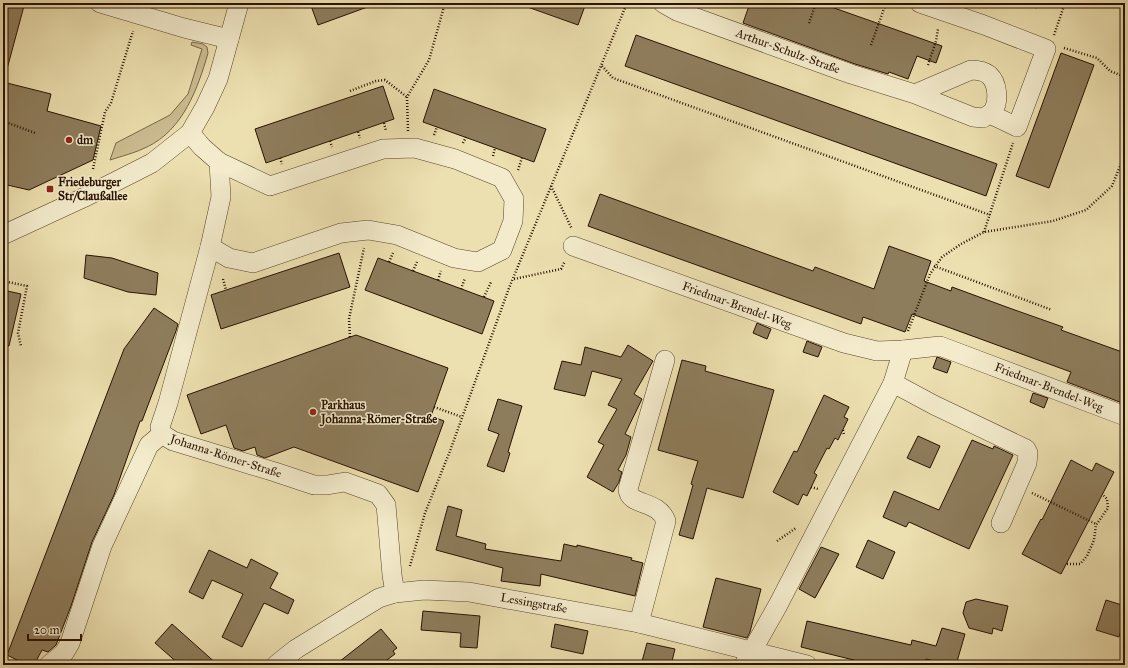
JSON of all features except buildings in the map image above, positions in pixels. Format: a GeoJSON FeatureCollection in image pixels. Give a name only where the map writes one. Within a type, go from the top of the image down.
{"type":"FeatureCollection","features":[{"type":"Feature","properties":{"kind":"street"},"geometry":{"type":"LineString","coordinates":[[100,3],[184,28],[229,39]]}},
{"type":"Feature","properties":{"kind":"street"},"geometry":{"type":"LineString","coordinates":[[3,235],[83,198],[152,163],[190,133],[205,107],[218,79],[239,3]]}},
{"type":"Feature","properties":{"kind":"street","name":"Arthur-Schulz-Straße"},"geometry":{"type":"LineString","coordinates":[[663,3],[677,11],[851,74],[915,94],[973,117],[983,118],[990,114]]}},
{"type":"Feature","properties":{"kind":"street"},"geometry":{"type":"LineString","coordinates":[[915,94],[971,70],[981,71],[990,76],[997,94],[997,103],[993,112],[990,114],[1017,128],[1046,49],[984,25],[920,3]]}},
{"type":"Feature","properties":{"kind":"street"},"geometry":{"type":"LineString","coordinates":[[190,133],[202,147],[220,162],[270,186],[383,149],[415,148],[455,159],[502,178],[514,199],[513,222],[502,250],[478,262],[454,258],[397,235],[368,230],[341,233],[253,263],[229,258],[210,247]]}},
{"type":"Feature","properties":{"kind":"street","name":"Johanna-Römer-Straße"},"geometry":{"type":"LineString","coordinates":[[220,162],[221,197],[210,247],[168,403],[160,427],[162,434],[173,441],[314,484],[327,485],[345,482],[378,494],[386,505],[392,575],[399,593]]}},
{"type":"Feature","properties":{"kind":"street","name":"Friedmar-Brendel-Weg"},"geometry":{"type":"LineString","coordinates":[[573,246],[844,343],[878,351],[940,346],[1125,416]]}},
{"type":"Feature","properties":{"kind":"street"},"geometry":{"type":"LineString","coordinates":[[748,658],[778,605],[894,383],[903,350]]}},
{"type":"Feature","properties":{"kind":"street"},"geometry":{"type":"LineString","coordinates":[[639,623],[666,521],[656,508],[630,497],[628,489],[665,360]]}},
{"type":"Feature","properties":{"kind":"street"},"geometry":{"type":"LineString","coordinates":[[894,383],[934,405],[1026,449],[1028,453],[1027,463],[1001,523]]}},
{"type":"Feature","properties":{"kind":"street"},"geometry":{"type":"LineString","coordinates":[[49,665],[64,653],[70,643],[102,546],[149,445],[162,434]]}},
{"type":"Feature","properties":{"kind":"street","name":"Lessingstraße"},"geometry":{"type":"LineString","coordinates":[[276,665],[296,649],[379,598],[399,593],[424,590],[469,592],[639,623],[748,658],[807,665]]}},
{"type":"Feature","properties":{"kind":"path"},"geometry":{"type":"LineString","coordinates":[[259,6],[264,3]]}},
{"type":"Feature","properties":{"kind":"path"},"geometry":{"type":"LineString","coordinates":[[408,132],[407,96],[429,60],[446,3]]}},
{"type":"Feature","properties":{"kind":"path"},"geometry":{"type":"LineString","coordinates":[[399,593],[425,513],[514,279],[627,3]]}},
{"type":"Feature","properties":{"kind":"path"},"geometry":{"type":"LineString","coordinates":[[809,23],[816,3]]}},
{"type":"Feature","properties":{"kind":"path"},"geometry":{"type":"LineString","coordinates":[[871,45],[886,3]]}},
{"type":"Feature","properties":{"kind":"path"},"geometry":{"type":"LineString","coordinates":[[1028,3],[1038,8],[1040,3]]}},
{"type":"Feature","properties":{"kind":"path"},"geometry":{"type":"LineString","coordinates":[[1056,29],[1065,3]]}},
{"type":"Feature","properties":{"kind":"path"},"geometry":{"type":"LineString","coordinates":[[928,65],[936,41],[941,10]]}},
{"type":"Feature","properties":{"kind":"path"},"geometry":{"type":"LineString","coordinates":[[93,169],[105,112],[111,103],[138,14]]}},
{"type":"Feature","properties":{"kind":"path"},"geometry":{"type":"LineString","coordinates":[[1046,49],[1066,48],[1097,58],[1110,71],[1125,77]]}},
{"type":"Feature","properties":{"kind":"path"},"geometry":{"type":"LineString","coordinates":[[602,66],[613,78],[990,215]]}},
{"type":"Feature","properties":{"kind":"path"},"geometry":{"type":"LineString","coordinates":[[350,91],[376,81],[385,80],[407,96]]}},
{"type":"Feature","properties":{"kind":"path"},"geometry":{"type":"LineString","coordinates":[[3,121],[35,133]]}},
{"type":"Feature","properties":{"kind":"path"},"geometry":{"type":"LineString","coordinates":[[384,123],[386,130]]}},
{"type":"Feature","properties":{"kind":"path"},"geometry":{"type":"LineString","coordinates":[[434,134],[437,127]]}},
{"type":"Feature","properties":{"kind":"path"},"geometry":{"type":"LineString","coordinates":[[984,232],[1017,128]]}},
{"type":"Feature","properties":{"kind":"path"},"geometry":{"type":"LineString","coordinates":[[903,350],[911,322],[925,286],[934,266],[942,257],[961,244],[984,232],[1053,221],[1086,210],[1112,186],[1125,154]]}},
{"type":"Feature","properties":{"kind":"path"},"geometry":{"type":"LineString","coordinates":[[519,167],[522,158]]}},
{"type":"Feature","properties":{"kind":"path"},"geometry":{"type":"LineString","coordinates":[[514,279],[561,269],[573,246],[574,234],[551,186]]}},
{"type":"Feature","properties":{"kind":"path"},"geometry":{"type":"LineString","coordinates":[[350,337],[349,319],[368,230]]}},
{"type":"Feature","properties":{"kind":"path"},"geometry":{"type":"LineString","coordinates":[[413,271],[415,266]]}},
{"type":"Feature","properties":{"kind":"path"},"geometry":{"type":"LineString","coordinates":[[934,266],[1052,310]]}},
{"type":"Feature","properties":{"kind":"path"},"geometry":{"type":"LineString","coordinates":[[223,279],[226,290]]}},
{"type":"Feature","properties":{"kind":"path"},"geometry":{"type":"LineString","coordinates":[[3,281],[27,286],[18,333],[21,346]]}},
{"type":"Feature","properties":{"kind":"path"},"geometry":{"type":"LineString","coordinates":[[484,298],[491,282]]}},
{"type":"Feature","properties":{"kind":"path"},"geometry":{"type":"LineString","coordinates":[[461,289],[463,284]]}},
{"type":"Feature","properties":{"kind":"path"},"geometry":{"type":"LineString","coordinates":[[1120,348],[1125,348]]}},
{"type":"Feature","properties":{"kind":"path"},"geometry":{"type":"LineString","coordinates":[[434,407],[462,417]]}},
{"type":"Feature","properties":{"kind":"path"},"geometry":{"type":"LineString","coordinates":[[843,430],[844,435]]}},
{"type":"Feature","properties":{"kind":"path"},"geometry":{"type":"LineString","coordinates":[[1017,486],[1096,524]]}},
{"type":"Feature","properties":{"kind":"path"},"geometry":{"type":"LineString","coordinates":[[1067,564],[1080,564],[1087,556],[1094,540],[1096,524],[1108,508],[1107,500],[1102,495]]}},
{"type":"Feature","properties":{"kind":"shaded area"},"geometry":{"type":"Polygon","coordinates":[[[192,42],[203,44],[207,47],[208,53],[194,94],[179,119],[160,140],[133,153],[110,160],[116,143],[170,115],[188,94],[202,49],[191,45],[192,42]]]}},
{"type":"Feature","properties":{"kind":"place","name":"dm"},"geometry":{"type":"Point","coordinates":[69,140]}},
{"type":"Feature","properties":{"kind":"place","name":"Friedeburger Str/Claußallee"},"geometry":{"type":"Point","coordinates":[50,189]}},
{"type":"Feature","properties":{"kind":"place","name":"Parkhaus Johanna-Römer-Straße"},"geometry":{"type":"Point","coordinates":[313,412]}}]}
